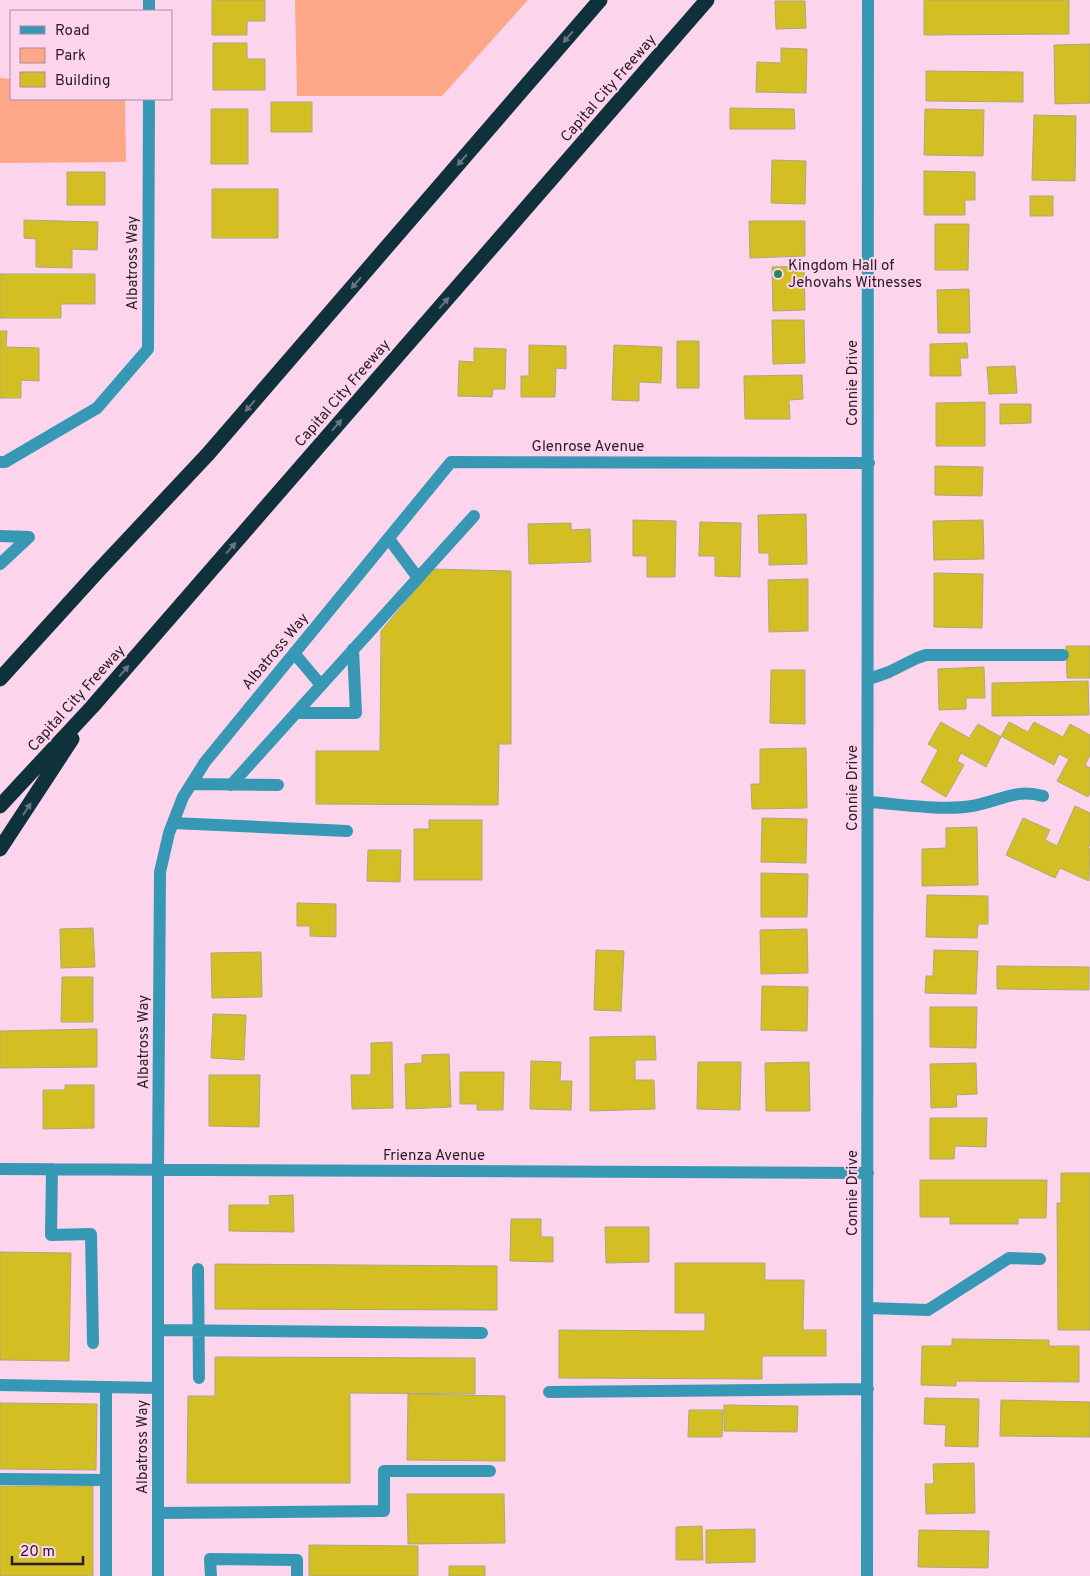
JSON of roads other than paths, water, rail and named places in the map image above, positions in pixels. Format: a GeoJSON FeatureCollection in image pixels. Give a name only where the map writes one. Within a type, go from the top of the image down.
{"type":"FeatureCollection","features":[{"type":"Feature","properties":{"kind":"highway"},"geometry":{"type":"LineString","coordinates":[[0,679],[208,454],[600,0]]}},
{"type":"Feature","properties":{"kind":"highway","name":"Capital City Freeway"},"geometry":{"type":"LineString","coordinates":[[0,806],[92,708],[707,0]]}},
{"type":"Feature","properties":{"kind":"highway"},"geometry":{"type":"LineString","coordinates":[[0,849],[92,708]]}},
{"type":"Feature","properties":{"kind":"street","name":"Connie Drive"},"geometry":{"type":"LineString","coordinates":[[868,0],[868,1576]]}},
{"type":"Feature","properties":{"kind":"street","name":"Albatross Way"},"geometry":{"type":"LineString","coordinates":[[0,462],[5,462],[97,408],[148,349],[149,100]]}},
{"type":"Feature","properties":{"kind":"street","name":"Glenrose Avenue"},"geometry":{"type":"LineString","coordinates":[[361,573],[451,462],[869,463]]}},
{"type":"Feature","properties":{"kind":"street"},"geometry":{"type":"LineString","coordinates":[[231,785],[474,516]]}},
{"type":"Feature","properties":{"kind":"street"},"geometry":{"type":"LineString","coordinates":[[0,536],[29,537],[0,564]]}},
{"type":"Feature","properties":{"kind":"street"},"geometry":{"type":"LineString","coordinates":[[389,539],[418,578]]}},
{"type":"Feature","properties":{"kind":"street","name":"Albatross Way"},"geometry":{"type":"LineString","coordinates":[[158,1576],[160,872],[169,833],[183,797],[204,762],[361,573]]}},
{"type":"Feature","properties":{"kind":"street"},"geometry":{"type":"LineString","coordinates":[[296,713],[356,713],[353,649]]}},
{"type":"Feature","properties":{"kind":"street"},"geometry":{"type":"LineString","coordinates":[[294,653],[321,686]]}},
{"type":"Feature","properties":{"kind":"street"},"geometry":{"type":"LineString","coordinates":[[868,679],[889,672],[926,655],[1063,655]]}},
{"type":"Feature","properties":{"kind":"street"},"geometry":{"type":"LineString","coordinates":[[191,784],[278,785]]}},
{"type":"Feature","properties":{"kind":"street"},"geometry":{"type":"LineString","coordinates":[[868,802],[930,807],[972,806],[1016,793],[1033,793],[1042,796]]}},
{"type":"Feature","properties":{"kind":"street"},"geometry":{"type":"LineString","coordinates":[[173,823],[346,831]]}},
{"type":"Feature","properties":{"kind":"street","name":"Frienza Avenue"},"geometry":{"type":"LineString","coordinates":[[0,1169],[868,1173]]}},
{"type":"Feature","properties":{"kind":"street"},"geometry":{"type":"LineString","coordinates":[[52,1170],[51,1235],[91,1234],[93,1343]]}},
{"type":"Feature","properties":{"kind":"street"},"geometry":{"type":"LineString","coordinates":[[868,1308],[928,1310],[1009,1258],[1040,1259]]}},
{"type":"Feature","properties":{"kind":"street"},"geometry":{"type":"LineString","coordinates":[[198,1269],[199,1378]]}},
{"type":"Feature","properties":{"kind":"street"},"geometry":{"type":"LineString","coordinates":[[158,1330],[482,1333]]}},
{"type":"Feature","properties":{"kind":"street"},"geometry":{"type":"LineString","coordinates":[[0,1385],[158,1388]]}},
{"type":"Feature","properties":{"kind":"street"},"geometry":{"type":"LineString","coordinates":[[106,1387],[106,1576]]}},
{"type":"Feature","properties":{"kind":"street"},"geometry":{"type":"LineString","coordinates":[[549,1392],[868,1389]]}},
{"type":"Feature","properties":{"kind":"street"},"geometry":{"type":"LineString","coordinates":[[158,1513],[384,1511],[384,1471],[490,1470]]}},
{"type":"Feature","properties":{"kind":"street"},"geometry":{"type":"LineString","coordinates":[[0,1479],[106,1480]]}},
{"type":"Feature","properties":{"kind":"street"},"geometry":{"type":"LineString","coordinates":[[211,1576],[210,1559],[297,1560],[297,1576]]}},
{"type":"Feature","properties":{"kind":"place","name":"Kingdom Hall of Jehovahs Witnesses"},"geometry":{"type":"Point","coordinates":[778,274]}}]}
